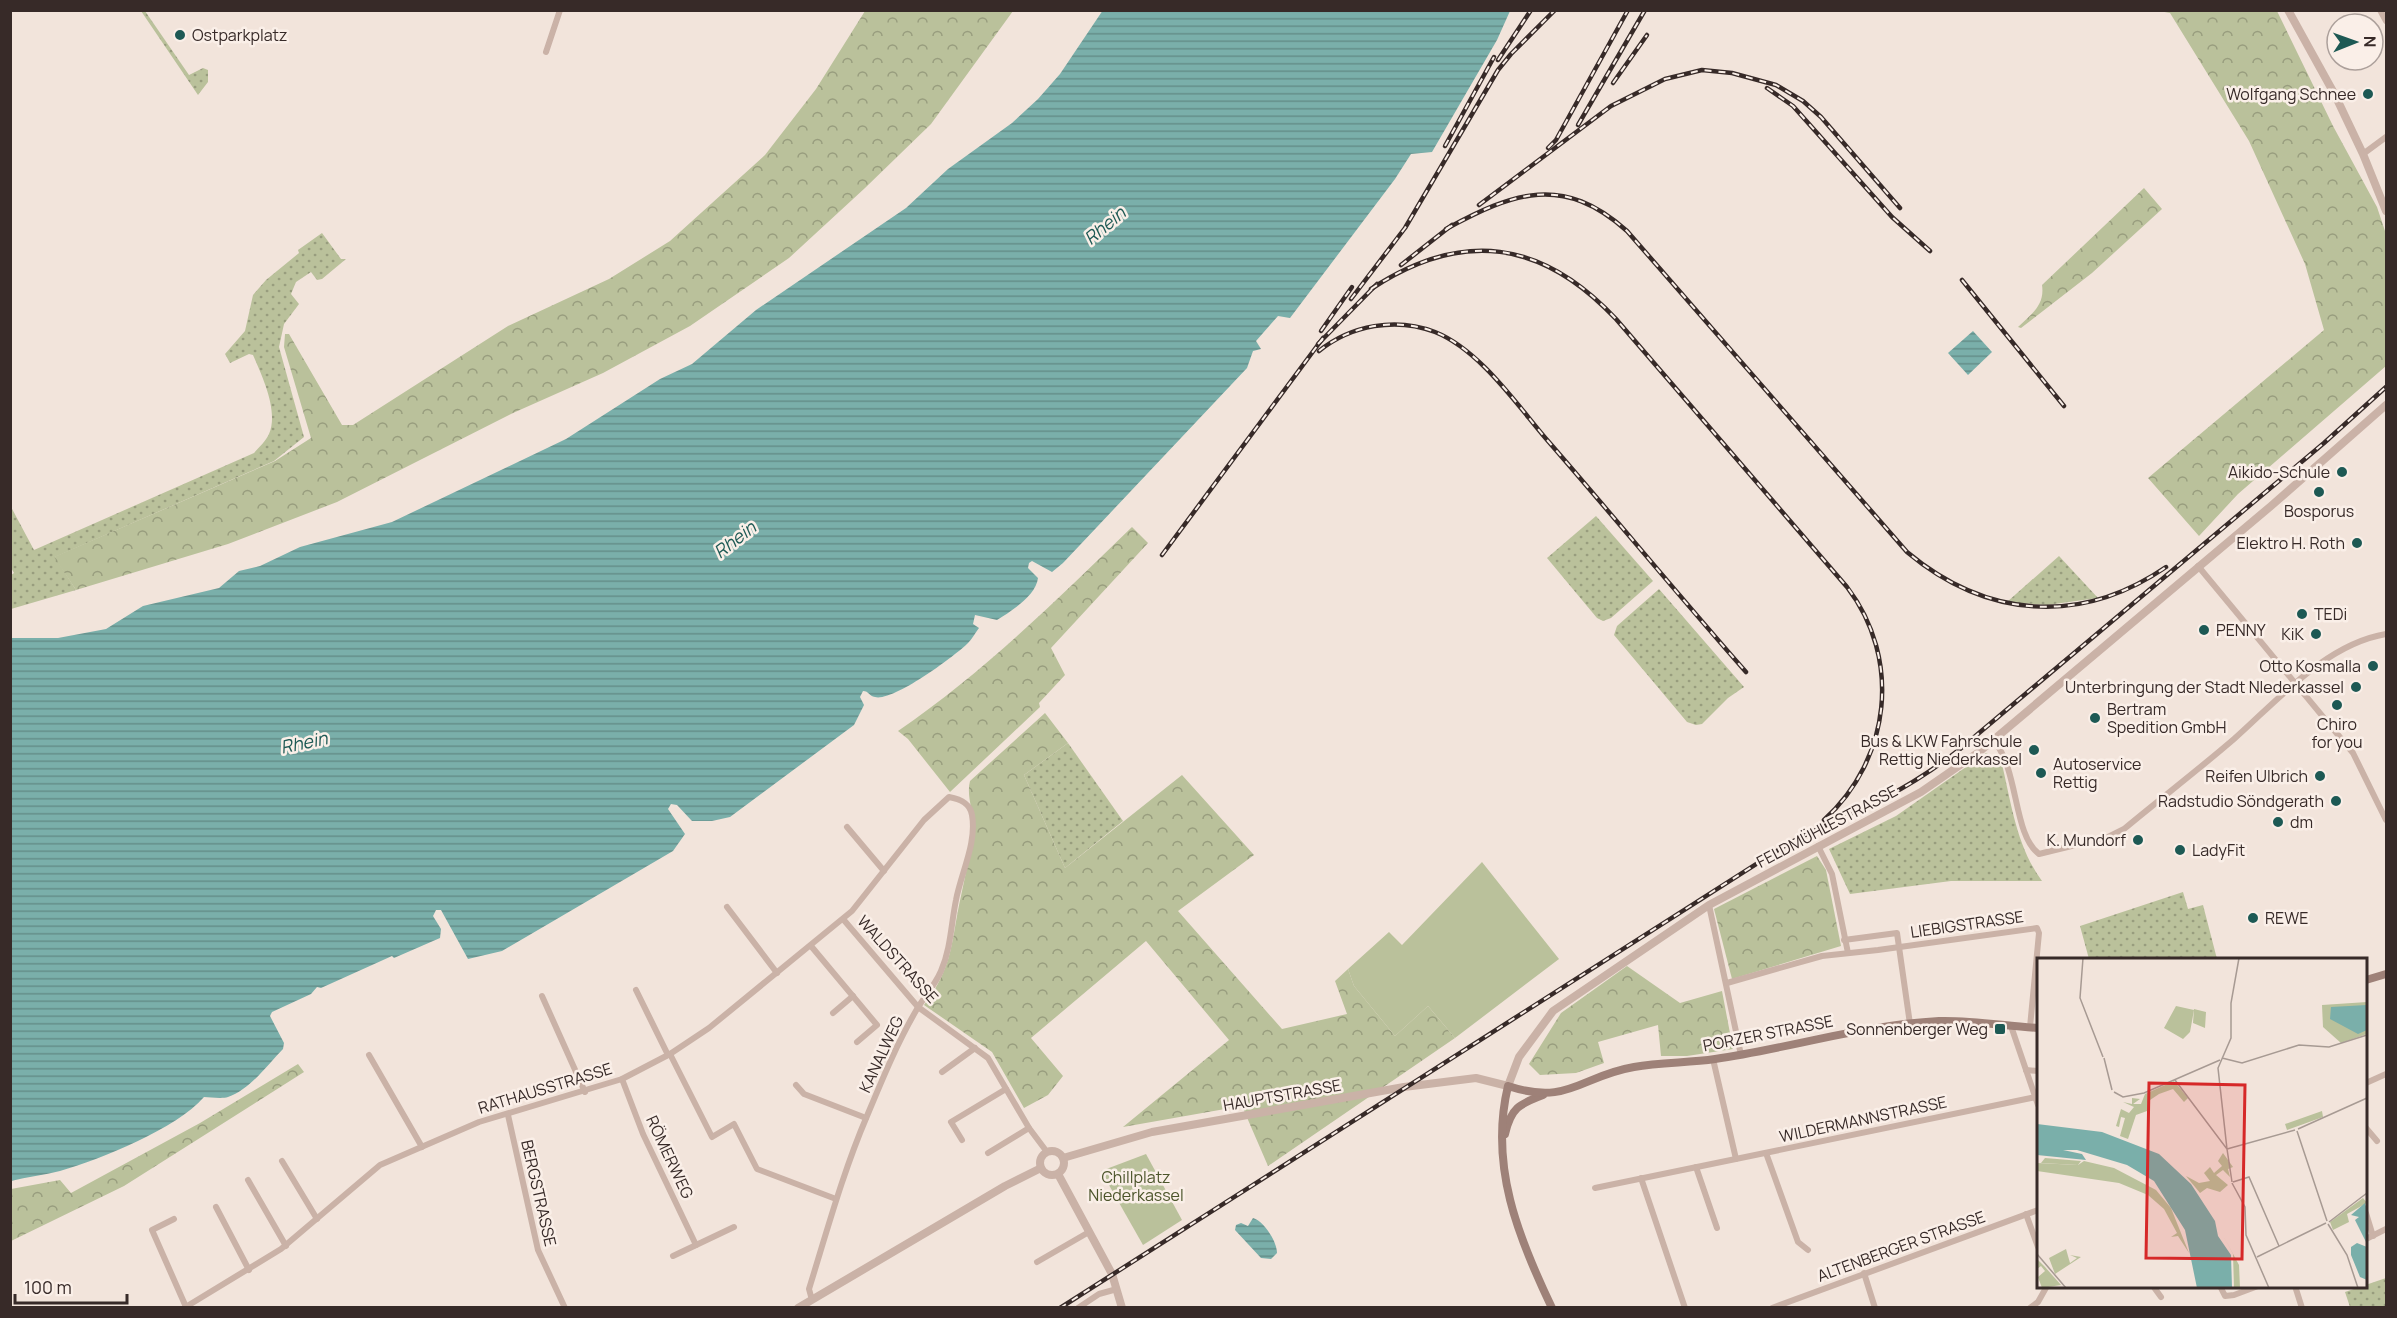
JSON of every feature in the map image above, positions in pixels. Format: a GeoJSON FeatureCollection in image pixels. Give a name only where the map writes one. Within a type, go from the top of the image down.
{"type":"FeatureCollection","features":[{"type":"Feature","properties":{"kind":"main road"},"geometry":{"type":"LineString","coordinates":[[2367,980],[2386,974]]}},
{"type":"Feature","properties":{"kind":"main road","name":"PORZER STRASSE"},"geometry":{"type":"LineString","coordinates":[[1508,1086],[1547,1094],[1579,1087],[1634,1066],[1741,1055],[1820,1037],[1910,1024],[1968,1022],[2034,1028]]}},
{"type":"Feature","properties":{"kind":"main road"},"geometry":{"type":"LineString","coordinates":[[1508,1086],[1501,1118],[1507,1197],[1534,1270],[1552,1308]]}},
{"type":"Feature","properties":{"kind":"main road"},"geometry":{"type":"LineString","coordinates":[[1502,1146],[1513,1111],[1527,1101],[1547,1094]]}},
{"type":"Feature","properties":{"kind":"street"},"geometry":{"type":"LineString","coordinates":[[546,52],[560,10]]}},
{"type":"Feature","properties":{"kind":"street"},"geometry":{"type":"LineString","coordinates":[[2288,10],[2363,154],[2386,211]]}},
{"type":"Feature","properties":{"kind":"street"},"geometry":{"type":"LineString","coordinates":[[2380,10],[2386,21]]}},
{"type":"Feature","properties":{"kind":"street"},"geometry":{"type":"LineString","coordinates":[[2363,154],[2386,136]]}},
{"type":"Feature","properties":{"kind":"street","name":"FELDMÜHLESTRASSE"},"geometry":{"type":"LineString","coordinates":[[1508,1086],[1519,1057],[1553,1011],[1709,905],[1921,792],[1994,741],[2386,405]]}},
{"type":"Feature","properties":{"kind":"street"},"geometry":{"type":"LineString","coordinates":[[2198,566],[2353,753],[2371,785],[2386,820]]}},
{"type":"Feature","properties":{"kind":"street"},"geometry":{"type":"LineString","coordinates":[[1994,741],[2004,753],[2028,842],[2039,854],[2108,837],[2124,829],[2233,740],[2295,685],[2351,644],[2386,634]]}},
{"type":"Feature","properties":{"kind":"street","name":"RATHAUSSTRASSE"},"geometry":{"type":"LineString","coordinates":[[185,1307],[249,1270],[286,1245],[380,1165],[479,1122],[622,1079],[669,1054],[732,1012],[843,919],[924,820],[949,797]]}},
{"type":"Feature","properties":{"kind":"street","name":"KANALWEG"},"geometry":{"type":"LineString","coordinates":[[812,1300],[809,1288],[836,1199],[866,1118],[918,1007],[936,984],[947,953],[955,902],[971,838],[972,815],[967,804],[958,798],[949,797]]}},
{"type":"Feature","properties":{"kind":"street"},"geometry":{"type":"LineString","coordinates":[[847,827],[884,871]]}},
{"type":"Feature","properties":{"kind":"street"},"geometry":{"type":"LineString","coordinates":[[1818,846],[1832,874],[1848,953]]}},
{"type":"Feature","properties":{"kind":"street"},"geometry":{"type":"LineString","coordinates":[[1709,905],[1741,1055]]}},
{"type":"Feature","properties":{"kind":"street"},"geometry":{"type":"LineString","coordinates":[[727,907],[777,973]]}},
{"type":"Feature","properties":{"kind":"street","name":"WALDSTRASSE"},"geometry":{"type":"LineString","coordinates":[[843,919],[918,1007],[988,1058],[1029,1128],[1047,1152]]}},
{"type":"Feature","properties":{"kind":"street","name":"LIEBIGSTRASSE"},"geometry":{"type":"LineString","coordinates":[[1727,982],[1807,959],[2037,928],[2039,933],[2038,958]]}},
{"type":"Feature","properties":{"kind":"street","name":"LIEBIGSTRASSE"},"geometry":{"type":"LineString","coordinates":[[1844,940],[1898,933],[1900,948]]}},
{"type":"Feature","properties":{"kind":"street"},"geometry":{"type":"LineString","coordinates":[[811,946],[877,1025],[857,1042]]}},
{"type":"Feature","properties":{"kind":"street"},"geometry":{"type":"LineString","coordinates":[[1900,948],[1910,1024]]}},
{"type":"Feature","properties":{"kind":"street","name":"LIEBIGSTRASSE"},"geometry":{"type":"LineString","coordinates":[[2034,1028],[2037,971]]}},
{"type":"Feature","properties":{"kind":"street"},"geometry":{"type":"LineString","coordinates":[[636,990],[712,1137],[734,1124],[757,1169],[836,1199]]}},
{"type":"Feature","properties":{"kind":"street"},"geometry":{"type":"LineString","coordinates":[[542,996],[585,1092]]}},
{"type":"Feature","properties":{"kind":"street"},"geometry":{"type":"LineString","coordinates":[[833,1013],[853,996]]}},
{"type":"Feature","properties":{"kind":"street"},"geometry":{"type":"LineString","coordinates":[[2011,1026],[2037,1101]]}},
{"type":"Feature","properties":{"kind":"street"},"geometry":{"type":"LineString","coordinates":[[942,1072],[975,1048]]}},
{"type":"Feature","properties":{"kind":"street"},"geometry":{"type":"LineString","coordinates":[[369,1055],[422,1147]]}},
{"type":"Feature","properties":{"kind":"street"},"geometry":{"type":"LineString","coordinates":[[1713,1059],[1736,1159]]}},
{"type":"Feature","properties":{"kind":"street"},"geometry":{"type":"LineString","coordinates":[[2026,1070],[2037,1071]]}},
{"type":"Feature","properties":{"kind":"street"},"geometry":{"type":"LineString","coordinates":[[2367,1083],[2386,1074]]}},
{"type":"Feature","properties":{"kind":"street","name":"HAUPTSTRASSE"},"geometry":{"type":"LineString","coordinates":[[1063,1158],[1152,1132],[1404,1087],[1476,1078],[1508,1086]]}},
{"type":"Feature","properties":{"kind":"street","name":"RÖMERWEG"},"geometry":{"type":"LineString","coordinates":[[622,1079],[644,1134],[696,1245]]}},
{"type":"Feature","properties":{"kind":"street"},"geometry":{"type":"LineString","coordinates":[[796,1085],[804,1094],[866,1118]]}},
{"type":"Feature","properties":{"kind":"street"},"geometry":{"type":"LineString","coordinates":[[962,1140],[951,1122],[1006,1089]]}},
{"type":"Feature","properties":{"kind":"street","name":"WILDERMANNSTRASSE"},"geometry":{"type":"LineString","coordinates":[[1595,1188],[2036,1097]]}},
{"type":"Feature","properties":{"kind":"street","name":"BERGSTRASSE"},"geometry":{"type":"LineString","coordinates":[[507,1115],[538,1250],[565,1308]]}},
{"type":"Feature","properties":{"kind":"street"},"geometry":{"type":"LineString","coordinates":[[988,1153],[1029,1128]]}},
{"type":"Feature","properties":{"kind":"street"},"geometry":{"type":"LineString","coordinates":[[2367,1129],[2377,1141]]}},
{"type":"Feature","properties":{"kind":"street"},"geometry":{"type":"LineString","coordinates":[[1047,1152],[1056,1152],[1063,1158],[1064,1167],[1058,1174],[1051,1175],[1041,1168],[1041,1159],[1047,1152]]}},
{"type":"Feature","properties":{"kind":"street"},"geometry":{"type":"LineString","coordinates":[[1766,1153],[1798,1242],[1808,1250]]}},
{"type":"Feature","properties":{"kind":"street"},"geometry":{"type":"LineString","coordinates":[[282,1161],[316,1219]]}},
{"type":"Feature","properties":{"kind":"street"},"geometry":{"type":"LineString","coordinates":[[1696,1167],[1717,1228]]}},
{"type":"Feature","properties":{"kind":"street"},"geometry":{"type":"LineString","coordinates":[[798,1308],[1005,1186],[1041,1168]]}},
{"type":"Feature","properties":{"kind":"street"},"geometry":{"type":"LineString","coordinates":[[1058,1174],[1112,1274],[1122,1308]]}},
{"type":"Feature","properties":{"kind":"street"},"geometry":{"type":"LineString","coordinates":[[1641,1178],[1685,1308]]}},
{"type":"Feature","properties":{"kind":"street"},"geometry":{"type":"LineString","coordinates":[[248,1180],[286,1245]]}},
{"type":"Feature","properties":{"kind":"street"},"geometry":{"type":"LineString","coordinates":[[216,1207],[249,1270]]}},
{"type":"Feature","properties":{"kind":"street","name":"ALTENBERGER STRASSE"},"geometry":{"type":"LineString","coordinates":[[1772,1308],[2037,1210]]}},
{"type":"Feature","properties":{"kind":"street"},"geometry":{"type":"LineString","coordinates":[[2026,1214],[2037,1244]]}},
{"type":"Feature","properties":{"kind":"street"},"geometry":{"type":"LineString","coordinates":[[2367,1216],[2373,1236]]}},
{"type":"Feature","properties":{"kind":"street"},"geometry":{"type":"LineString","coordinates":[[174,1219],[152,1230],[185,1307]]}},
{"type":"Feature","properties":{"kind":"street"},"geometry":{"type":"LineString","coordinates":[[673,1256],[734,1227]]}},
{"type":"Feature","properties":{"kind":"street"},"geometry":{"type":"LineString","coordinates":[[2367,1239],[2386,1229]]}},
{"type":"Feature","properties":{"kind":"street"},"geometry":{"type":"LineString","coordinates":[[1038,1262],[1089,1232]]}},
{"type":"Feature","properties":{"kind":"street"},"geometry":{"type":"LineString","coordinates":[[1864,1274],[1875,1308]]}},
{"type":"Feature","properties":{"kind":"street"},"geometry":{"type":"LineString","coordinates":[[2030,1308],[2038,1302],[2046,1288]]}},
{"type":"Feature","properties":{"kind":"street"},"geometry":{"type":"LineString","coordinates":[[2154,1288],[2161,1297]]}},
{"type":"Feature","properties":{"kind":"street"},"geometry":{"type":"LineString","coordinates":[[2221,1288],[2227,1296],[2255,1288]]}},
{"type":"Feature","properties":{"kind":"street"},"geometry":{"type":"LineString","coordinates":[[2295,1288],[2302,1308]]}},
{"type":"Feature","properties":{"kind":"street"},"geometry":{"type":"LineString","coordinates":[[1078,1308],[1099,1294],[1117,1289]]}},
{"type":"Feature","properties":{"kind":"green space"},"geometry":{"type":"Polygon","coordinates":[[[141,11],[145,11],[189,75],[203,68],[208,70],[208,82],[198,95],[141,11]]]}},
{"type":"Feature","properties":{"kind":"green space"},"geometry":{"type":"Polygon","coordinates":[[[865,11],[1013,11],[931,124],[789,258],[690,326],[603,373],[513,413],[337,502],[228,544],[76,590],[54,557],[275,461],[311,438],[284,347],[285,334],[289,334],[342,425],[353,425],[508,326],[609,279],[670,241],[765,155],[816,89],[865,11]]]}},
{"type":"Feature","properties":{"kind":"green space"},"geometry":{"type":"Polygon","coordinates":[[[2159,11],[2277,11],[2333,126],[2377,207],[2386,234],[2386,366],[2238,494],[2199,536],[2148,478],[2324,330],[2305,264],[2249,141],[2170,13],[2159,11]]]}},
{"type":"Feature","properties":{"kind":"green space"},"geometry":{"type":"Polygon","coordinates":[[[2144,188],[2162,209],[2092,273],[2021,328],[2018,327],[2039,304],[2042,285],[2144,188]]]}},
{"type":"Feature","properties":{"kind":"green space"},"geometry":{"type":"Polygon","coordinates":[[[322,233],[341,259],[346,259],[322,279],[317,280],[311,272],[296,282],[291,294],[299,304],[284,324],[279,347],[304,437],[274,461],[55,557],[76,590],[11,609],[11,575],[14,573],[10,566],[10,505],[34,550],[254,453],[264,442],[272,425],[271,404],[253,355],[249,354],[230,363],[225,354],[245,331],[253,295],[266,280],[299,253],[298,250],[322,233]]]}},
{"type":"Feature","properties":{"kind":"green space"},"geometry":{"type":"Polygon","coordinates":[[[1596,516],[1653,581],[1611,618],[1603,621],[1597,618],[1547,558],[1596,516]]]}},
{"type":"Feature","properties":{"kind":"green space"},"geometry":{"type":"Polygon","coordinates":[[[1132,527],[1148,543],[1051,648],[1065,675],[1039,703],[1040,707],[950,792],[908,739],[898,731],[990,660],[1132,527]]]}},
{"type":"Feature","properties":{"kind":"green space"},"geometry":{"type":"Polygon","coordinates":[[[2059,556],[2098,598],[2047,605],[2007,602],[2059,556]]]}},
{"type":"Feature","properties":{"kind":"green space"},"geometry":{"type":"Polygon","coordinates":[[[1659,589],[1744,687],[1728,698],[1702,724],[1687,722],[1614,635],[1617,626],[1659,589]]]}},
{"type":"Feature","properties":{"kind":"green space"},"geometry":{"type":"Polygon","coordinates":[[[1045,713],[1068,743],[1024,775],[1065,868],[1182,775],[1254,855],[1178,911],[1282,1029],[1347,1014],[1335,981],[1348,969],[1354,986],[1395,1036],[1428,1006],[1455,1038],[1268,1166],[1242,1106],[1123,1127],[1229,1040],[1146,941],[1031,1038],[1063,1076],[1048,1095],[1024,1108],[992,1052],[924,1005],[941,978],[953,940],[972,836],[970,781],[1045,713]]]}},
{"type":"Feature","properties":{"kind":"green space"},"geometry":{"type":"Polygon","coordinates":[[[1068,743],[1123,821],[1065,868],[1024,775],[1068,743]]]}},
{"type":"Feature","properties":{"kind":"green space"},"geometry":{"type":"Polygon","coordinates":[[[1986,753],[2001,760],[2020,838],[2042,881],[1951,881],[1850,894],[1829,849],[1896,816],[1986,753]]]}},
{"type":"Feature","properties":{"kind":"green space"},"geometry":{"type":"Polygon","coordinates":[[[1817,856],[1826,870],[1841,946],[1732,979],[1714,909],[1817,856]]]}},
{"type":"Feature","properties":{"kind":"green space"},"geometry":{"type":"Polygon","coordinates":[[[1482,862],[1559,959],[1455,1038],[1428,1006],[1395,1036],[1354,986],[1348,969],[1389,932],[1402,945],[1482,862]]]}},
{"type":"Feature","properties":{"kind":"green space"},"geometry":{"type":"Polygon","coordinates":[[[2183,892],[2188,909],[2203,905],[2217,958],[2089,958],[2080,926],[2183,892]]]}},
{"type":"Feature","properties":{"kind":"green space"},"geometry":{"type":"Polygon","coordinates":[[[1627,966],[1680,1003],[1722,991],[1733,1049],[1687,1056],[1661,1056],[1658,1025],[1598,1042],[1604,1063],[1576,1073],[1540,1075],[1529,1064],[1561,1013],[1627,966]]]}},
{"type":"Feature","properties":{"kind":"green space"},"geometry":{"type":"Polygon","coordinates":[[[298,1064],[304,1072],[124,1186],[11,1241],[11,1189],[60,1180],[71,1193],[200,1123],[298,1064]]]}},
{"type":"Feature","properties":{"kind":"green space","name":"Chillplatz Niederkassel"},"geometry":{"type":"Polygon","coordinates":[[[1146,1154],[1182,1220],[1143,1245],[1101,1171],[1146,1154]]]}},
{"type":"Feature","properties":{"kind":"green space"},"geometry":{"type":"Polygon","coordinates":[[[2386,1278],[2386,1307],[2350,1307],[2345,1292],[2357,1288],[2367,1288],[2367,1284],[2386,1278]]]}},
{"type":"Feature","properties":{"kind":"water","name":"Rhein"},"geometry":{"type":"Polygon","coordinates":[[[1103,10],[1510,11],[1497,40],[1432,152],[1411,154],[1395,179],[1290,318],[1278,316],[1256,341],[1261,349],[1253,351],[1247,368],[1063,563],[1052,572],[1032,561],[1029,563],[1028,568],[1038,578],[1036,585],[1028,597],[1016,608],[997,620],[975,615],[973,624],[979,628],[968,643],[951,658],[909,686],[884,697],[875,697],[863,691],[860,697],[864,705],[854,725],[730,817],[712,821],[692,821],[677,805],[671,804],[668,809],[685,834],[673,851],[502,951],[468,959],[441,910],[436,910],[433,916],[441,929],[440,938],[394,958],[392,956],[321,988],[317,987],[311,994],[272,1012],[270,1016],[284,1043],[283,1049],[244,1089],[228,1097],[204,1097],[191,1109],[157,1131],[96,1159],[60,1171],[11,1181],[11,638],[58,638],[106,629],[143,606],[219,588],[239,571],[260,566],[300,547],[392,522],[566,439],[660,379],[692,364],[756,310],[906,208],[948,169],[1012,123],[1038,99],[1060,74],[1103,10]]]}},
{"type":"Feature","properties":{"kind":"water"},"geometry":{"type":"Polygon","coordinates":[[[1973,331],[1992,352],[1968,375],[1948,353],[1973,331]]]}},
{"type":"Feature","properties":{"kind":"water"},"geometry":{"type":"Polygon","coordinates":[[[1253,1218],[1265,1227],[1275,1243],[1277,1253],[1271,1259],[1261,1258],[1235,1230],[1236,1225],[1241,1223],[1248,1226],[1253,1218]]]}},
{"type":"Feature","properties":{"kind":"railway"},"geometry":{"type":"LineString","coordinates":[[1498,60],[1531,10]]}},
{"type":"Feature","properties":{"kind":"railway"},"geometry":{"type":"LineString","coordinates":[[1351,299],[1405,228],[1498,70],[1555,10]]}},
{"type":"Feature","properties":{"kind":"railway"},"geometry":{"type":"LineString","coordinates":[[1548,148],[1556,140],[1628,10]]}},
{"type":"Feature","properties":{"kind":"railway"},"geometry":{"type":"LineString","coordinates":[[1578,125],[1645,10]]}},
{"type":"Feature","properties":{"kind":"railway"},"geometry":{"type":"LineString","coordinates":[[1613,83],[1647,35]]}},
{"type":"Feature","properties":{"kind":"railway"},"geometry":{"type":"LineString","coordinates":[[1445,146],[1494,57]]}},
{"type":"Feature","properties":{"kind":"railway"},"geometry":{"type":"LineString","coordinates":[[1479,205],[1611,106],[1665,79],[1702,70],[1732,73],[1776,85],[1803,101],[1821,117],[1900,208]]}},
{"type":"Feature","properties":{"kind":"railway"},"geometry":{"type":"LineString","coordinates":[[1767,88],[1793,106],[1892,217],[1930,251]]}},
{"type":"Feature","properties":{"kind":"railway"},"geometry":{"type":"LineString","coordinates":[[1446,229],[1494,206],[1516,198],[1538,195],[1560,196],[1581,201],[1604,213],[1627,231],[1907,552],[1937,574],[1969,590],[2001,601],[2034,606],[2067,606],[2100,599],[2133,586],[2166,567]]}},
{"type":"Feature","properties":{"kind":"railway"},"geometry":{"type":"LineString","coordinates":[[1401,265],[1452,225]]}},
{"type":"Feature","properties":{"kind":"railway"},"geometry":{"type":"LineString","coordinates":[[1371,289],[1405,270],[1437,257],[1469,251],[1500,252],[1530,259],[1559,273],[1588,293],[1616,319],[1847,587],[1865,615],[1876,645],[1882,676],[1881,708],[1875,738],[1864,768],[1846,795],[1824,820]]}},
{"type":"Feature","properties":{"kind":"railway"},"geometry":{"type":"LineString","coordinates":[[1962,280],[2064,406]]}},
{"type":"Feature","properties":{"kind":"railway"},"geometry":{"type":"LineString","coordinates":[[1318,344],[1377,284]]}},
{"type":"Feature","properties":{"kind":"railway"},"geometry":{"type":"LineString","coordinates":[[1321,331],[1352,287]]}},
{"type":"Feature","properties":{"kind":"railway"},"geometry":{"type":"LineString","coordinates":[[1319,351],[1345,335],[1374,326],[1420,327],[1452,340],[1497,380],[1746,672]]}},
{"type":"Feature","properties":{"kind":"railway"},"geometry":{"type":"LineString","coordinates":[[1162,555],[1323,338]]}},
{"type":"Feature","properties":{"kind":"railway"},"geometry":{"type":"LineString","coordinates":[[1060,1308],[1786,845],[1886,797],[1934,768],[1960,749],[2324,443],[2386,387]]}},
{"type":"Feature","properties":{"kind":"place","name":"Ostparkplatz"},"geometry":{"type":"Point","coordinates":[180,35]}},
{"type":"Feature","properties":{"kind":"place","name":"Wolfgang Schnee"},"geometry":{"type":"Point","coordinates":[2368,94]}},
{"type":"Feature","properties":{"kind":"place","name":"Aikido-Schule"},"geometry":{"type":"Point","coordinates":[2342,472]}},
{"type":"Feature","properties":{"kind":"place","name":"Bosporus"},"geometry":{"type":"Point","coordinates":[2319,492]}},
{"type":"Feature","properties":{"kind":"place","name":"Elektro H. Roth"},"geometry":{"type":"Point","coordinates":[2357,543]}},
{"type":"Feature","properties":{"kind":"place","name":"TEDi"},"geometry":{"type":"Point","coordinates":[2302,614]}},
{"type":"Feature","properties":{"kind":"place","name":"PENNY"},"geometry":{"type":"Point","coordinates":[2204,630]}},
{"type":"Feature","properties":{"kind":"place","name":"KiK"},"geometry":{"type":"Point","coordinates":[2316,634]}},
{"type":"Feature","properties":{"kind":"place","name":"Otto Kosmalla"},"geometry":{"type":"Point","coordinates":[2373,666]}},
{"type":"Feature","properties":{"kind":"place","name":"Unterbringung der Stadt NIederkassel"},"geometry":{"type":"Point","coordinates":[2356,687]}},
{"type":"Feature","properties":{"kind":"place","name":"Chiro for you"},"geometry":{"type":"Point","coordinates":[2337,705]}},
{"type":"Feature","properties":{"kind":"place","name":"Bertram Spedition GmbH"},"geometry":{"type":"Point","coordinates":[2095,718]}},
{"type":"Feature","properties":{"kind":"place","name":"Bus & LKW Fahrschule Rettig Niederkassel"},"geometry":{"type":"Point","coordinates":[2034,750]}},
{"type":"Feature","properties":{"kind":"place","name":"Autoservice Rettig"},"geometry":{"type":"Point","coordinates":[2041,773]}},
{"type":"Feature","properties":{"kind":"place","name":"Reifen Ulbrich"},"geometry":{"type":"Point","coordinates":[2320,776]}},
{"type":"Feature","properties":{"kind":"place","name":"Radstudio Söndgerath"},"geometry":{"type":"Point","coordinates":[2336,801]}},
{"type":"Feature","properties":{"kind":"place","name":"dm"},"geometry":{"type":"Point","coordinates":[2278,822]}},
{"type":"Feature","properties":{"kind":"place","name":"K. Mundorf"},"geometry":{"type":"Point","coordinates":[2138,840]}},
{"type":"Feature","properties":{"kind":"place","name":"LadyFit"},"geometry":{"type":"Point","coordinates":[2180,850]}},
{"type":"Feature","properties":{"kind":"place","name":"REWE"},"geometry":{"type":"Point","coordinates":[2253,918]}},
{"type":"Feature","properties":{"kind":"place","name":"Sonnenberger Weg"},"geometry":{"type":"Point","coordinates":[2000,1029]}}]}
